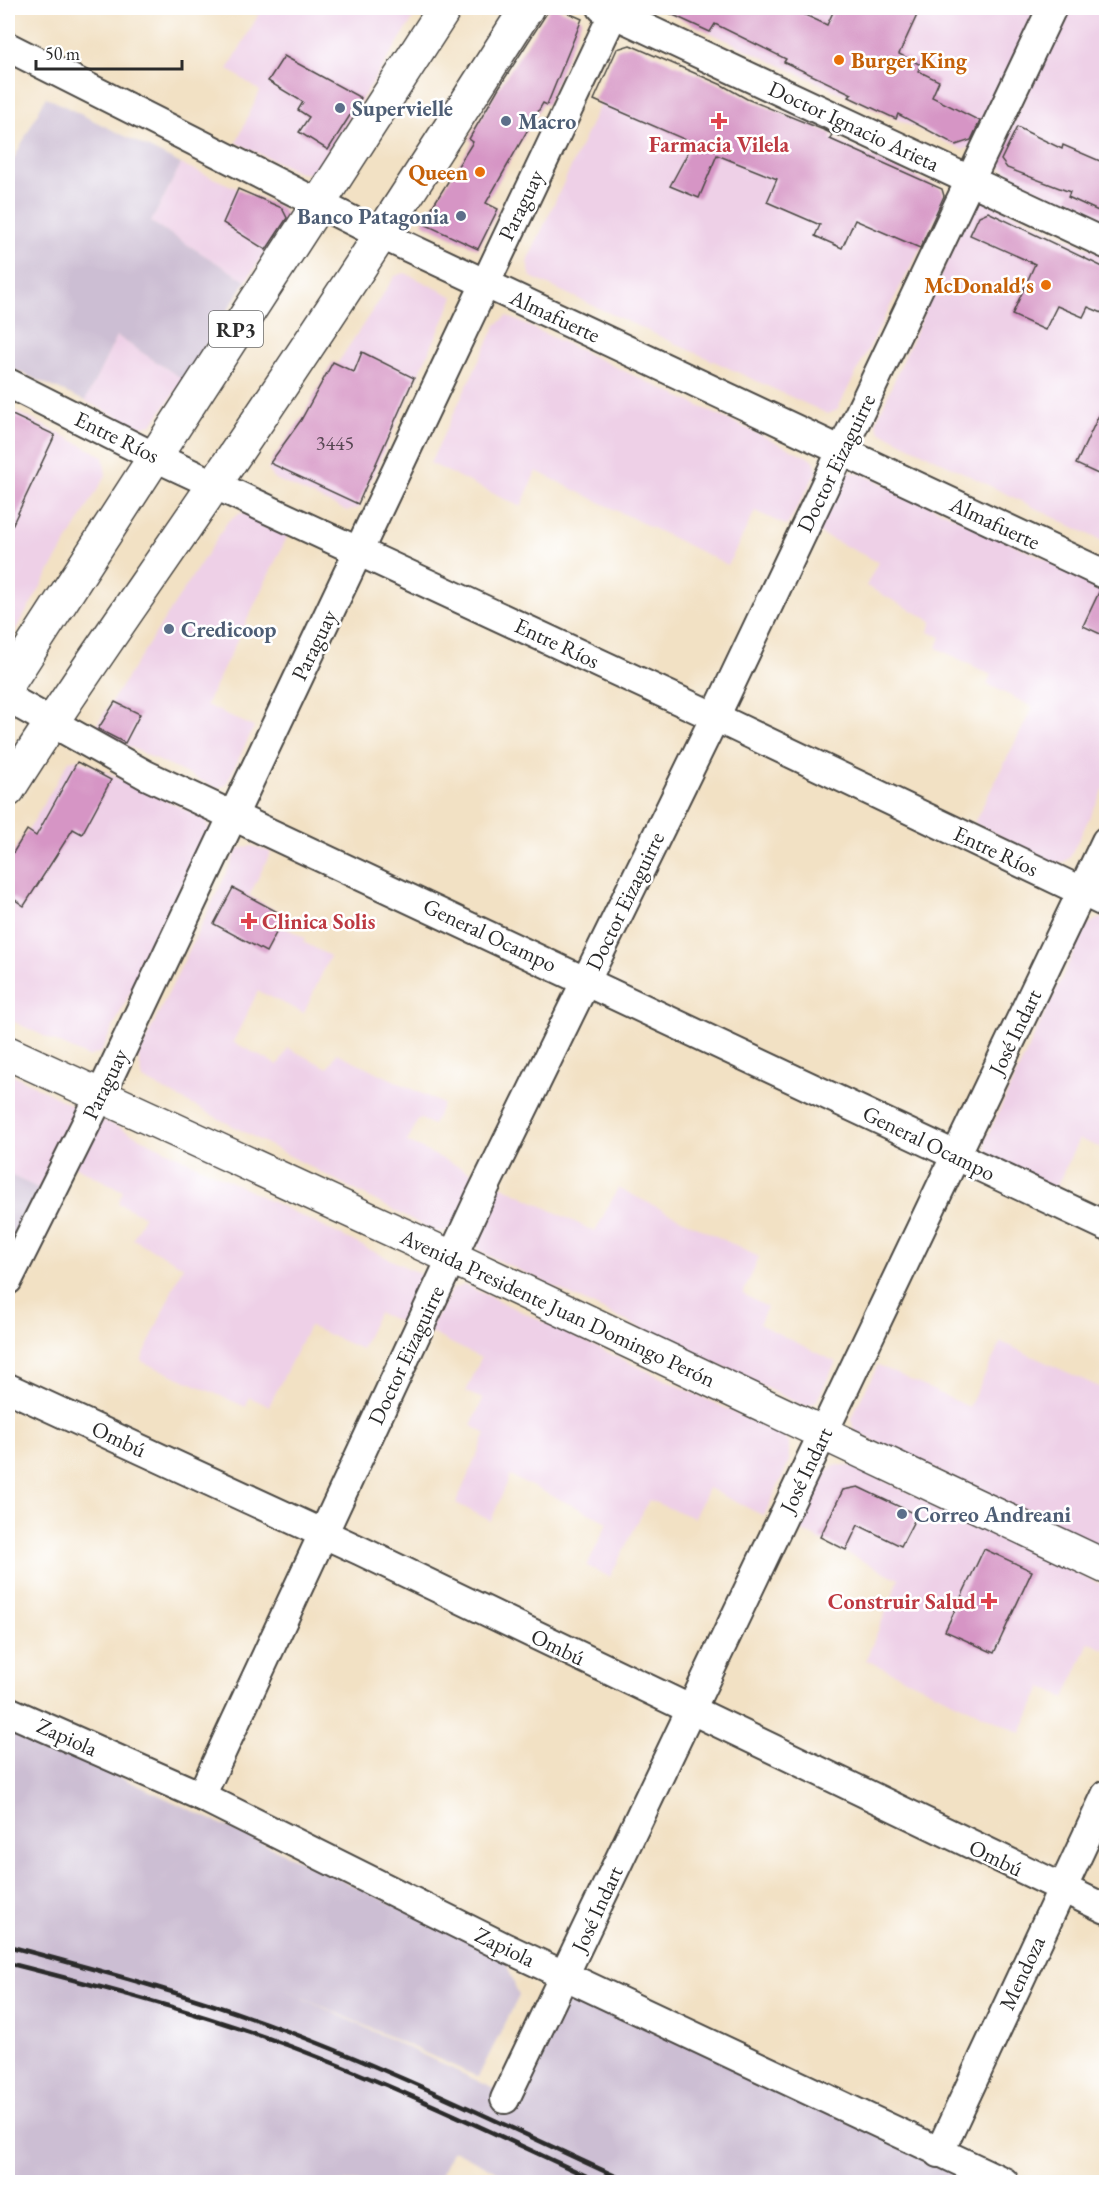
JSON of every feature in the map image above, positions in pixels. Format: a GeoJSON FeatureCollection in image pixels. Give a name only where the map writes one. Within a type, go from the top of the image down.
{"type":"FeatureCollection","features":[{"type":"Feature","properties":{"kind":"main road","name":"RP3"},"geometry":{"type":"LineString","coordinates":[[8,684],[153,456],[445,8]]}},
{"type":"Feature","properties":{"kind":"main road"},"geometry":{"type":"LineString","coordinates":[[8,790],[49,723],[215,484],[382,235],[527,8]]}},
{"type":"Feature","properties":{"kind":"main road","name":"Avenida Presidente Juan Domingo Perón"},"geometry":{"type":"LineString","coordinates":[[8,1053],[453,1258],[1107,1567]]}},
{"type":"Feature","properties":{"kind":"street","name":"Doctor Eizaguirre"},"geometry":{"type":"LineString","coordinates":[[201,1796],[480,1197],[715,717],[972,182],[1052,8]]}},
{"type":"Feature","properties":{"kind":"street","name":"Doctor Ignacio Arieta"},"geometry":{"type":"LineString","coordinates":[[610,9],[1107,244]]}},
{"type":"Feature","properties":{"kind":"street","name":"Paraguay"},"geometry":{"type":"LineString","coordinates":[[8,1281],[100,1096],[359,551],[610,9]]}},
{"type":"Feature","properties":{"kind":"street","name":"Almafuerte"},"geometry":{"type":"LineString","coordinates":[[8,47],[382,235],[1107,575]]}},
{"type":"Feature","properties":{"kind":"street","name":"Entre Ríos"},"geometry":{"type":"LineString","coordinates":[[8,383],[153,456],[715,717],[1094,898]]}},
{"type":"Feature","properties":{"kind":"street","name":"General Ocampo"},"geometry":{"type":"LineString","coordinates":[[8,698],[49,723],[146,775],[587,980],[1107,1227]]}},
{"type":"Feature","properties":{"kind":"street","name":"José Indart"},"geometry":{"type":"LineString","coordinates":[[505,2099],[956,1156],[1094,898],[1107,841]]}},
{"type":"Feature","properties":{"kind":"street","name":"Ombú"},"geometry":{"type":"LineString","coordinates":[[8,1388],[322,1533],[1107,1910]]}},
{"type":"Feature","properties":{"kind":"street","name":"Zapiola"},"geometry":{"type":"LineString","coordinates":[[8,1711],[201,1796],[565,1976],[1004,2182]]}},
{"type":"Feature","properties":{"kind":"street","name":"Mendoza"},"geometry":{"type":"LineString","coordinates":[[939,2153],[1107,1795]]}},
{"type":"Feature","properties":{"kind":"shaded area"},"geometry":{"type":"Polygon","coordinates":[[[247,8],[420,8],[314,174],[301,173],[236,143],[260,91],[228,69],[259,14],[247,8]]]}},
{"type":"Feature","properties":{"kind":"shaded area"},"geometry":{"type":"Polygon","coordinates":[[[657,8],[1043,8],[976,144],[963,150],[657,8]]]}},
{"type":"Feature","properties":{"kind":"shaded area"},"geometry":{"type":"Polygon","coordinates":[[[1068,8],[1106,8],[1106,224],[1016,180],[1000,166],[997,156],[1068,8]]]}},
{"type":"Feature","properties":{"kind":"shaded area"},"geometry":{"type":"Polygon","coordinates":[[[626,48],[641,48],[942,189],[945,200],[837,410],[828,414],[531,277],[527,262],[626,48]]]}},
{"type":"Feature","properties":{"kind":"shaded area"},"geometry":{"type":"Polygon","coordinates":[[[46,97],[181,164],[151,222],[246,281],[184,380],[117,336],[85,401],[8,367],[8,170],[46,97]]]}},
{"type":"Feature","properties":{"kind":"shaded area"},"geometry":{"type":"Polygon","coordinates":[[[181,164],[282,208],[286,220],[246,281],[151,222],[181,164]]]}},
{"type":"Feature","properties":{"kind":"shaded area"},"geometry":{"type":"Polygon","coordinates":[[[978,197],[1106,256],[1106,543],[879,431],[876,422],[972,203],[978,197]]]}},
{"type":"Feature","properties":{"kind":"shaded area"},"geometry":{"type":"Polygon","coordinates":[[[405,273],[454,297],[358,508],[347,511],[273,478],[268,469],[395,276],[405,273]]]}},
{"type":"Feature","properties":{"kind":"shaded area"},"geometry":{"type":"Polygon","coordinates":[[[507,316],[814,460],[817,471],[787,526],[755,511],[728,565],[536,471],[521,507],[430,463],[496,325],[507,316]]]}},
{"type":"Feature","properties":{"kind":"shaded area"},"geometry":{"type":"Polygon","coordinates":[[[117,336],[184,380],[152,424],[139,427],[85,401],[117,336]]]}},
{"type":"Feature","properties":{"kind":"shaded area"},"geometry":{"type":"Polygon","coordinates":[[[8,407],[103,456],[106,475],[8,643],[8,407]]]}},
{"type":"Feature","properties":{"kind":"shaded area"},"geometry":{"type":"Polygon","coordinates":[[[847,471],[862,474],[1106,587],[1106,784],[1070,857],[1064,862],[1055,864],[974,823],[1033,707],[987,684],[991,675],[937,648],[941,637],[929,632],[932,621],[866,586],[878,562],[809,528],[847,471]]]}},
{"type":"Feature","properties":{"kind":"shaded area"},"geometry":{"type":"Polygon","coordinates":[[[249,512],[290,531],[206,705],[254,727],[226,785],[217,788],[98,732],[97,724],[228,521],[241,513],[249,512]]]}},
{"type":"Feature","properties":{"kind":"shaded area"},"geometry":{"type":"Polygon","coordinates":[[[79,759],[205,819],[210,830],[101,1052],[88,1057],[8,1019],[8,865],[69,761],[79,759]]]}},
{"type":"Feature","properties":{"kind":"shaded area"},"geometry":{"type":"Polygon","coordinates":[[[252,846],[271,852],[249,896],[285,916],[280,925],[305,938],[303,942],[330,956],[304,1013],[258,991],[233,1042],[278,1065],[288,1048],[328,1068],[337,1053],[443,1104],[433,1125],[419,1118],[407,1142],[481,1177],[453,1227],[435,1232],[143,1079],[138,1056],[238,849],[252,846]]]}},
{"type":"Feature","properties":{"kind":"shaded area"},"geometry":{"type":"Polygon","coordinates":[[[1106,917],[1106,1143],[1104,1149],[1079,1139],[1053,1194],[989,1158],[985,1141],[1085,928],[1095,920],[1106,917]]]}},
{"type":"Feature","properties":{"kind":"shaded area"},"geometry":{"type":"Polygon","coordinates":[[[8,1072],[75,1107],[78,1114],[46,1192],[8,1174],[8,1072]]]}},
{"type":"Feature","properties":{"kind":"shaded area"},"geometry":{"type":"Polygon","coordinates":[[[104,1120],[420,1274],[426,1286],[408,1325],[378,1313],[361,1349],[309,1326],[269,1406],[249,1397],[246,1407],[141,1361],[183,1266],[133,1239],[144,1216],[118,1203],[123,1191],[74,1166],[93,1125],[104,1120]]]}},
{"type":"Feature","properties":{"kind":"shaded area"},"geometry":{"type":"Polygon","coordinates":[[[8,1174],[46,1192],[8,1266],[8,1174]]]}},
{"type":"Feature","properties":{"kind":"shaded area"},"geometry":{"type":"Polygon","coordinates":[[[496,1183],[595,1232],[618,1188],[759,1257],[743,1294],[767,1307],[759,1324],[836,1362],[816,1402],[806,1407],[481,1252],[474,1241],[496,1183]]]}},
{"type":"Feature","properties":{"kind":"shaded area"},"geometry":{"type":"Polygon","coordinates":[[[465,1285],[782,1435],[789,1443],[789,1462],[764,1516],[708,1488],[694,1518],[649,1500],[610,1577],[587,1566],[608,1522],[510,1476],[491,1521],[456,1503],[486,1434],[471,1425],[483,1399],[466,1392],[481,1358],[427,1331],[453,1289],[465,1285]]]}},
{"type":"Feature","properties":{"kind":"shaded area"},"geometry":{"type":"Polygon","coordinates":[[[1001,1342],[1106,1390],[1106,1551],[857,1433],[853,1427],[851,1418],[878,1365],[969,1407],[1001,1342]]]}},
{"type":"Feature","properties":{"kind":"shaded area"},"geometry":{"type":"Polygon","coordinates":[[[834,1465],[854,1466],[1106,1587],[1106,1650],[1089,1642],[1065,1698],[1042,1687],[1021,1733],[866,1660],[899,1579],[796,1528],[817,1480],[834,1465]]]}},
{"type":"Feature","properties":{"kind":"shaded area"},"geometry":{"type":"Polygon","coordinates":[[[8,1725],[503,1955],[519,1996],[478,2077],[280,1987],[520,2101],[565,2005],[574,1998],[586,1995],[986,2182],[519,2182],[453,2150],[437,2182],[8,2182],[8,1725]]]}},
{"type":"Feature","properties":{"kind":"building"},"geometry":{"type":"Polygon","coordinates":[[[550,8],[557,8],[582,19],[547,105],[543,103],[486,203],[498,209],[478,249],[422,223],[473,142],[469,139],[498,89],[550,8]]]}},
{"type":"Feature","properties":{"kind":"building"},"geometry":{"type":"Polygon","coordinates":[[[658,8],[790,8],[827,25],[835,8],[875,8],[888,13],[891,8],[905,8],[918,13],[899,54],[921,65],[918,71],[939,81],[932,97],[980,121],[971,140],[956,145],[898,114],[896,119],[849,97],[852,94],[784,62],[786,59],[715,24],[710,32],[658,8]]]}},
{"type":"Feature","properties":{"kind":"building"},"geometry":{"type":"Polygon","coordinates":[[[630,45],[722,85],[747,99],[826,131],[832,134],[830,139],[942,189],[944,196],[920,248],[855,220],[842,248],[815,236],[820,225],[767,202],[777,179],[717,155],[699,198],[670,186],[693,143],[594,100],[617,49],[630,45]]]}},
{"type":"Feature","properties":{"kind":"building"},"geometry":{"type":"Polygon","coordinates":[[[284,56],[361,98],[328,150],[299,132],[309,117],[298,110],[303,102],[268,81],[284,56]]]}},
{"type":"Feature","properties":{"kind":"building"},"geometry":{"type":"Polygon","coordinates":[[[1017,127],[1062,149],[1063,145],[1107,164],[1107,215],[1068,197],[1070,192],[1007,168],[1001,160],[1017,127]]]}},
{"type":"Feature","properties":{"kind":"building"},"geometry":{"type":"Polygon","coordinates":[[[238,189],[282,208],[287,218],[266,250],[223,223],[238,189]]]}},
{"type":"Feature","properties":{"kind":"building"},"geometry":{"type":"Polygon","coordinates":[[[988,212],[1107,269],[1107,315],[1088,307],[1083,317],[1057,306],[1045,330],[1012,315],[1035,264],[970,235],[979,216],[988,212]]]}},
{"type":"Feature","properties":{"kind":"building"},"geometry":{"type":"Polygon","coordinates":[[[362,352],[414,378],[358,504],[270,463],[301,420],[333,362],[354,372],[362,352]]]}},
{"type":"Feature","properties":{"kind":"building"},"geometry":{"type":"Polygon","coordinates":[[[1107,398],[1107,456],[1098,474],[1076,464],[1107,398]]]}},
{"type":"Feature","properties":{"kind":"building"},"geometry":{"type":"Polygon","coordinates":[[[8,413],[55,435],[8,534],[8,413]]]}},
{"type":"Feature","properties":{"kind":"building"},"geometry":{"type":"Polygon","coordinates":[[[1100,590],[1107,591],[1107,637],[1083,626],[1100,590]]]}},
{"type":"Feature","properties":{"kind":"building"},"geometry":{"type":"Polygon","coordinates":[[[115,702],[140,714],[125,743],[98,729],[115,702]]]}},
{"type":"Feature","properties":{"kind":"building"},"geometry":{"type":"Polygon","coordinates":[[[77,762],[111,780],[82,834],[73,829],[24,906],[8,895],[8,861],[27,830],[36,836],[77,762]]]}},
{"type":"Feature","properties":{"kind":"building","name":"Clinica Solis"},"geometry":{"type":"Polygon","coordinates":[[[233,888],[285,916],[266,952],[214,924],[233,888]]]}},
{"type":"Feature","properties":{"kind":"building"},"geometry":{"type":"Polygon","coordinates":[[[858,1487],[917,1515],[901,1546],[858,1525],[846,1550],[820,1537],[843,1490],[858,1487]]]}},
{"type":"Feature","properties":{"kind":"building","name":"Construir Salud"},"geometry":{"type":"Polygon","coordinates":[[[984,1549],[1032,1571],[994,1653],[945,1631],[984,1549]]]}},
{"type":"Feature","properties":{"kind":"railway"},"geometry":{"type":"LineString","coordinates":[[8,1946],[183,1995],[287,2031],[416,2084],[628,2182]]}},
{"type":"Feature","properties":{"kind":"railway"},"geometry":{"type":"LineString","coordinates":[[8,1963],[183,2010],[287,2045],[405,2093],[599,2182]]}},
{"type":"Feature","properties":{"kind":"place","name":"Burger King"},"geometry":{"type":"Point","coordinates":[839,60]}},
{"type":"Feature","properties":{"kind":"place","name":"Supervielle"},"geometry":{"type":"Point","coordinates":[340,108]}},
{"type":"Feature","properties":{"kind":"place","name":"Macro"},"geometry":{"type":"Point","coordinates":[506,121]}},
{"type":"Feature","properties":{"kind":"place","name":"Farmacia Vilela"},"geometry":{"type":"Point","coordinates":[719,121]}},
{"type":"Feature","properties":{"kind":"place","name":"Queen"},"geometry":{"type":"Point","coordinates":[480,172]}},
{"type":"Feature","properties":{"kind":"place","name":"Banco Patagonia"},"geometry":{"type":"Point","coordinates":[461,216]}},
{"type":"Feature","properties":{"kind":"place","name":"McDonald's"},"geometry":{"type":"Point","coordinates":[1046,285]}},
{"type":"Feature","properties":{"kind":"place","name":"Credicoop"},"geometry":{"type":"Point","coordinates":[169,629]}},
{"type":"Feature","properties":{"kind":"place","name":"Clinica Solis"},"geometry":{"type":"Point","coordinates":[249,921]}},
{"type":"Feature","properties":{"kind":"place","name":"Correo Andreani"},"geometry":{"type":"Point","coordinates":[902,1514]}},
{"type":"Feature","properties":{"kind":"place","name":"Construir Salud"},"geometry":{"type":"Point","coordinates":[989,1601]}}]}
